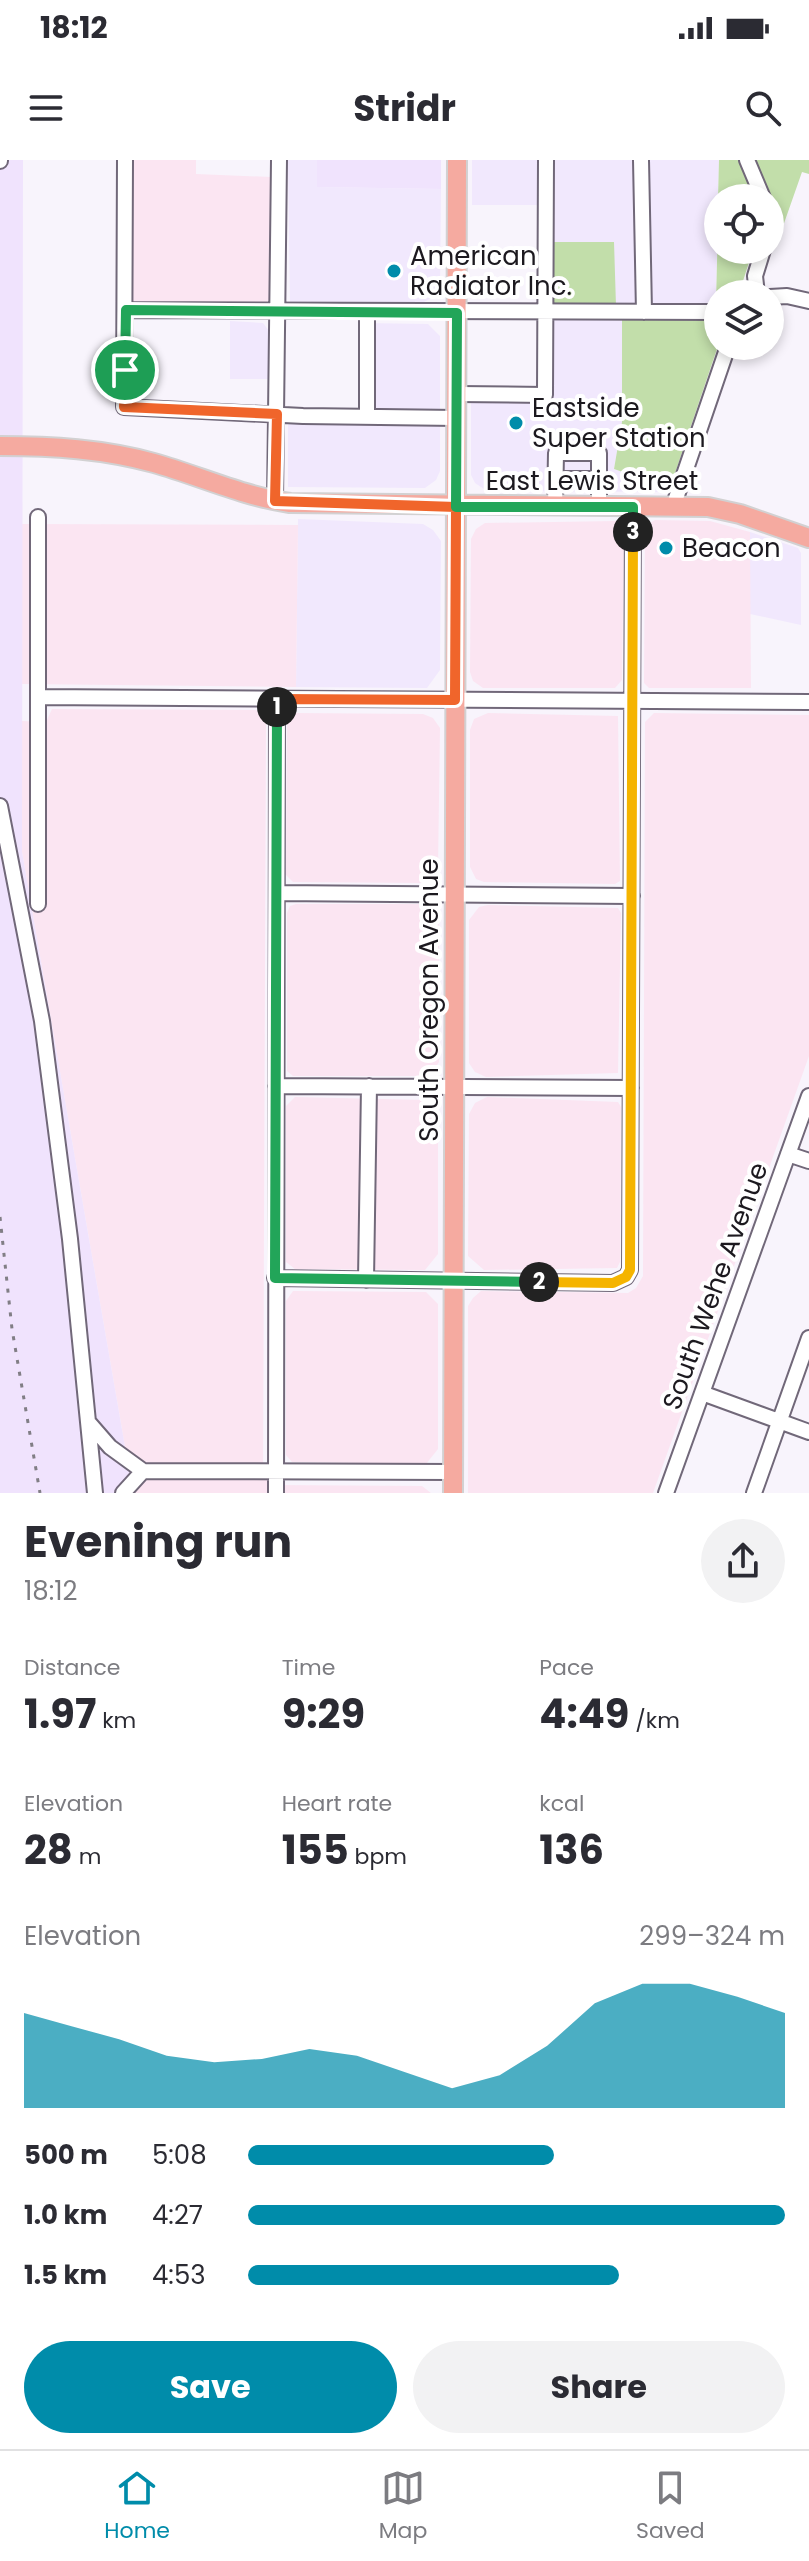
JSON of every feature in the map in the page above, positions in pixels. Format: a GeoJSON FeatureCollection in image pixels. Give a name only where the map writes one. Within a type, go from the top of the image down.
{"type":"FeatureCollection","features":[{"type":"Feature","properties":{"kind":"main road","name":"South Oregon Avenue"},"geometry":{"type":"LineString","coordinates":[[453,1493],[457,160]]}},
{"type":"Feature","properties":{"kind":"main road","name":"East Lewis Street"},"geometry":{"type":"LineString","coordinates":[[0,446],[40,446],[131,457],[225,489],[275,501],[369,506],[728,510],[809,538]]}},
{"type":"Feature","properties":{"kind":"street"},"geometry":{"type":"LineString","coordinates":[[125,160],[124,407],[457,418]]}},
{"type":"Feature","properties":{"kind":"street"},"geometry":{"type":"LineString","coordinates":[[275,501],[279,160]]}},
{"type":"Feature","properties":{"kind":"street"},"geometry":{"type":"LineString","coordinates":[[457,394],[545,395],[546,160]]}},
{"type":"Feature","properties":{"kind":"street"},"geometry":{"type":"LineString","coordinates":[[641,160],[644,312]]}},
{"type":"Feature","properties":{"kind":"street"},"geometry":{"type":"LineString","coordinates":[[747,160],[757,184]]}},
{"type":"Feature","properties":{"kind":"street"},"geometry":{"type":"LineString","coordinates":[[784,298],[809,301]]}},
{"type":"Feature","properties":{"kind":"street"},"geometry":{"type":"LineString","coordinates":[[126,310],[704,312]]}},
{"type":"Feature","properties":{"kind":"street"},"geometry":{"type":"LineString","coordinates":[[367,312],[367,417]]}},
{"type":"Feature","properties":{"kind":"street"},"geometry":{"type":"LineString","coordinates":[[673,507],[723,360]]}},
{"type":"Feature","properties":{"kind":"street"},"geometry":{"type":"LineString","coordinates":[[555,507],[556,453],[599,453],[599,507]]}},
{"type":"Feature","properties":{"kind":"street"},"geometry":{"type":"LineString","coordinates":[[555,479],[599,479]]}},
{"type":"Feature","properties":{"kind":"street"},"geometry":{"type":"LineString","coordinates":[[275,1278],[613,1283],[626,1277],[631,1262],[633,507]]}},
{"type":"Feature","properties":{"kind":"street"},"geometry":{"type":"LineString","coordinates":[[38,517],[38,904]]}},
{"type":"Feature","properties":{"kind":"street"},"geometry":{"type":"LineString","coordinates":[[38,697],[809,702]]}},
{"type":"Feature","properties":{"kind":"street"},"geometry":{"type":"LineString","coordinates":[[276,1493],[277,699]]}},
{"type":"Feature","properties":{"kind":"street"},"geometry":{"type":"LineString","coordinates":[[0,806],[42,1021],[90,1424],[95,1493]]}},
{"type":"Feature","properties":{"kind":"street"},"geometry":{"type":"LineString","coordinates":[[277,893],[632,896]]}},
{"type":"Feature","properties":{"kind":"street"},"geometry":{"type":"LineString","coordinates":[[276,1086],[631,1088]]}},
{"type":"Feature","properties":{"kind":"street"},"geometry":{"type":"LineString","coordinates":[[366,1280],[369,1086]]}},
{"type":"Feature","properties":{"kind":"street","name":"South Wehe Avenue"},"geometry":{"type":"LineString","coordinates":[[666,1493],[809,1096]]}},
{"type":"Feature","properties":{"kind":"street"},"geometry":{"type":"LineString","coordinates":[[788,1154],[809,1161]]}},
{"type":"Feature","properties":{"kind":"street"},"geometry":{"type":"LineString","coordinates":[[754,1493],[809,1338]]}},
{"type":"Feature","properties":{"kind":"street"},"geometry":{"type":"LineString","coordinates":[[702,1393],[809,1432]]}},
{"type":"Feature","properties":{"kind":"street"},"geometry":{"type":"LineString","coordinates":[[90,1424],[110,1447],[143,1471],[453,1472]]}},
{"type":"Feature","properties":{"kind":"street"},"geometry":{"type":"LineString","coordinates":[[123,1493],[143,1471]]}},
{"type":"Feature","properties":{"kind":"shaded area"},"geometry":{"type":"Polygon","coordinates":[[[0,160],[23,160],[22,852],[133,1493],[0,1493],[0,160]]]}},
{"type":"Feature","properties":{"kind":"shaded area"},"geometry":{"type":"Polygon","coordinates":[[[131,160],[196,160],[196,174],[271,177],[270,300],[261,305],[131,304],[131,160]]]}},
{"type":"Feature","properties":{"kind":"shaded area"},"geometry":{"type":"Polygon","coordinates":[[[288,160],[317,160],[317,187],[441,189],[440,287],[437,295],[424,302],[290,302],[288,160]]]}},
{"type":"Feature","properties":{"kind":"shaded area"},"geometry":{"type":"Polygon","coordinates":[[[317,160],[441,160],[441,189],[317,187],[317,160]]]}},
{"type":"Feature","properties":{"kind":"shaded area"},"geometry":{"type":"Polygon","coordinates":[[[472,160],[719,160],[718,184],[704,184],[704,264],[717,264],[716,280],[704,280],[704,303],[616,306],[540,242],[540,205],[472,205],[472,160]]]}},
{"type":"Feature","properties":{"kind":"shaded area"},"geometry":{"type":"Polygon","coordinates":[[[550,317],[622,317],[622,422],[614,469],[670,488],[669,492],[487,491],[475,483],[471,475],[471,398],[549,399],[550,317]]]}},
{"type":"Feature","properties":{"kind":"shaded area"},"geometry":{"type":"Polygon","coordinates":[[[230,321],[263,323],[269,331],[269,379],[230,379],[230,321]]]}},
{"type":"Feature","properties":{"kind":"shaded area"},"geometry":{"type":"Polygon","coordinates":[[[362,323],[428,324],[440,336],[440,471],[436,480],[425,488],[288,487],[288,409],[361,409],[362,323]]]}},
{"type":"Feature","properties":{"kind":"shaded area"},"geometry":{"type":"Polygon","coordinates":[[[298,519],[423,524],[433,530],[441,541],[440,670],[427,688],[296,687],[298,519]]]}},
{"type":"Feature","properties":{"kind":"shaded area"},"geometry":{"type":"Polygon","coordinates":[[[655,520],[710,521],[750,532],[751,688],[649,688],[644,683],[645,526],[655,520]]]}},
{"type":"Feature","properties":{"kind":"shaded area"},"geometry":{"type":"Polygon","coordinates":[[[616,521],[624,528],[622,680],[615,688],[483,688],[473,681],[470,672],[471,539],[476,529],[485,523],[616,521]]]}},
{"type":"Feature","properties":{"kind":"shaded area"},"geometry":{"type":"Polygon","coordinates":[[[22,524],[298,525],[296,687],[22,684],[22,524]]]}},
{"type":"Feature","properties":{"kind":"shaded area"},"geometry":{"type":"Polygon","coordinates":[[[750,532],[798,548],[801,553],[801,625],[750,614],[750,532]]]}},
{"type":"Feature","properties":{"kind":"shaded area"},"geometry":{"type":"Polygon","coordinates":[[[52,709],[256,710],[266,719],[263,1475],[273,1485],[422,1486],[431,1493],[133,1493],[22,852],[22,721],[46,722],[52,709]]]}},
{"type":"Feature","properties":{"kind":"shaded area"},"geometry":{"type":"Polygon","coordinates":[[[294,713],[423,714],[433,718],[440,728],[438,868],[433,879],[423,883],[293,882],[286,875],[287,719],[294,713]]]}},
{"type":"Feature","properties":{"kind":"shaded area"},"geometry":{"type":"Polygon","coordinates":[[[488,713],[618,716],[620,881],[615,884],[484,882],[476,879],[470,867],[470,730],[474,719],[488,713]]]}},
{"type":"Feature","properties":{"kind":"shaded area"},"geometry":{"type":"Polygon","coordinates":[[[654,713],[809,715],[809,1056],[653,1493],[468,1493],[468,1306],[473,1298],[481,1291],[628,1293],[636,1288],[643,1276],[645,722],[654,713]]]}},
{"type":"Feature","properties":{"kind":"shaded area"},"geometry":{"type":"Polygon","coordinates":[[[424,904],[434,910],[439,919],[439,1062],[432,1072],[424,1076],[293,1076],[287,1071],[287,913],[290,906],[424,904]]]}},
{"type":"Feature","properties":{"kind":"shaded area"},"geometry":{"type":"Polygon","coordinates":[[[479,907],[618,908],[621,913],[618,1073],[486,1077],[475,1072],[469,1063],[469,920],[479,907]]]}},
{"type":"Feature","properties":{"kind":"shaded area"},"geometry":{"type":"Polygon","coordinates":[[[295,1097],[426,1100],[438,1111],[438,1254],[425,1270],[295,1269],[286,1262],[286,1106],[295,1097]]]}},
{"type":"Feature","properties":{"kind":"shaded area"},"geometry":{"type":"Polygon","coordinates":[[[487,1097],[618,1102],[621,1107],[620,1262],[617,1268],[484,1270],[468,1256],[469,1114],[475,1103],[487,1097]]]}},
{"type":"Feature","properties":{"kind":"shaded area"},"geometry":{"type":"Polygon","coordinates":[[[293,1291],[426,1292],[438,1304],[438,1449],[426,1464],[292,1462],[286,1455],[286,1301],[293,1291]]]}},
{"type":"Feature","properties":{"kind":"green space"},"geometry":{"type":"Polygon","coordinates":[[[719,160],[809,160],[809,174],[802,172],[784,223],[784,184],[718,184],[719,160]]]}},
{"type":"Feature","properties":{"kind":"green space"},"geometry":{"type":"Polygon","coordinates":[[[540,242],[614,242],[616,306],[541,306],[540,242]]]}},
{"type":"Feature","properties":{"kind":"green space"},"geometry":{"type":"Polygon","coordinates":[[[717,264],[748,264],[743,280],[717,280],[717,264]]]}},
{"type":"Feature","properties":{"kind":"green space"},"geometry":{"type":"Polygon","coordinates":[[[622,317],[704,317],[704,360],[713,360],[670,488],[614,469],[622,422],[622,317]]]}},
{"type":"Feature","properties":{"kind":"railway"},"geometry":{"type":"LineString","coordinates":[[0,1217],[12,1329],[40,1493]]}},
{"type":"Feature","properties":{"kind":"place","name":"American Radiator Inc."},"geometry":{"type":"Point","coordinates":[394,271]}},
{"type":"Feature","properties":{"kind":"place","name":"Eastside Super Station"},"geometry":{"type":"Point","coordinates":[516,423]}},
{"type":"Feature","properties":{"kind":"place","name":"Beacon"},"geometry":{"type":"Point","coordinates":[666,548]}},
{"type":"Feature","properties":{"kind":"route"},"geometry":{"type":"LineString","coordinates":[[125,370],[124,407],[277,414],[275,501],[456,507],[455,700],[277,699],[275,1278],[621,1281],[630,1270],[631,1262],[633,507],[456,507],[457,313],[126,310],[125,370]]}}]}
